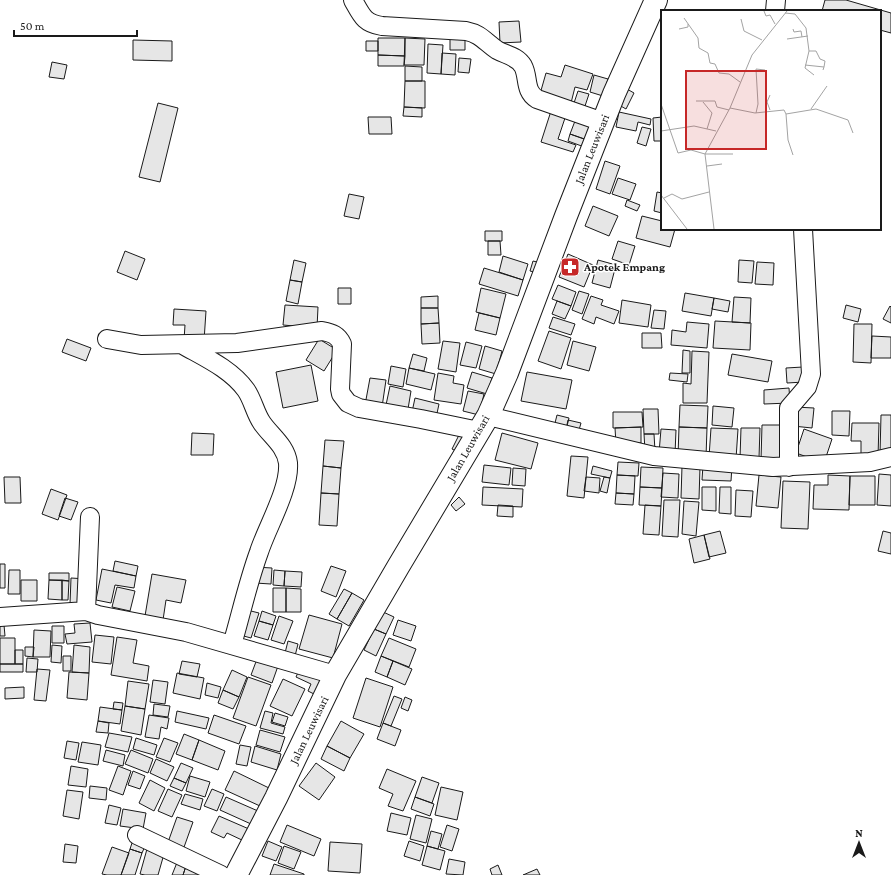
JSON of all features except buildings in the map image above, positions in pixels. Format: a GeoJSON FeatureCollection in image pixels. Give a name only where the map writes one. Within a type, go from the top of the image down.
{"type":"FeatureCollection","features":[{"type":"Feature","properties":{"kind":"main road","name":"Jalan Leuwisari"},"geometry":{"type":"LineString","coordinates":[[236,875],[276,798],[335,675],[484,423],[507,373],[603,122],[656,0]]}},
{"type":"Feature","properties":{"kind":"street"},"geometry":{"type":"LineString","coordinates":[[353,0],[362,17],[367,22],[373,24],[382,26],[466,30],[477,34],[495,48],[517,59],[523,66],[527,86],[533,96],[603,122]]}},
{"type":"Feature","properties":{"kind":"street"},"geometry":{"type":"LineString","coordinates":[[775,10],[776,0]]}},
{"type":"Feature","properties":{"kind":"street"},"geometry":{"type":"LineString","coordinates":[[789,467],[789,408],[807,387],[812,374],[803,230]]}},
{"type":"Feature","properties":{"kind":"street"},"geometry":{"type":"LineString","coordinates":[[107,339],[141,345],[237,343],[329,332],[335,334],[342,344],[339,383],[341,394],[348,403],[359,408],[421,419],[484,423],[654,456],[773,467],[870,462],[891,457]]}},
{"type":"Feature","properties":{"kind":"street"},"geometry":{"type":"LineString","coordinates":[[182,344],[224,369],[237,379],[247,391],[260,420],[279,443],[287,456],[287,474],[281,495],[259,552],[232,645]]}},
{"type":"Feature","properties":{"kind":"street"},"geometry":{"type":"LineString","coordinates":[[86,611],[90,516]]}},
{"type":"Feature","properties":{"kind":"street"},"geometry":{"type":"LineString","coordinates":[[0,617],[86,611],[98,615],[186,632],[335,675]]}},
{"type":"Feature","properties":{"kind":"street"},"geometry":{"type":"LineString","coordinates":[[137,835],[221,875]]}},
{"type":"Feature","properties":{"kind":"place","name":"Apotek Empang"},"geometry":{"type":"Point","coordinates":[570,267]}}]}
